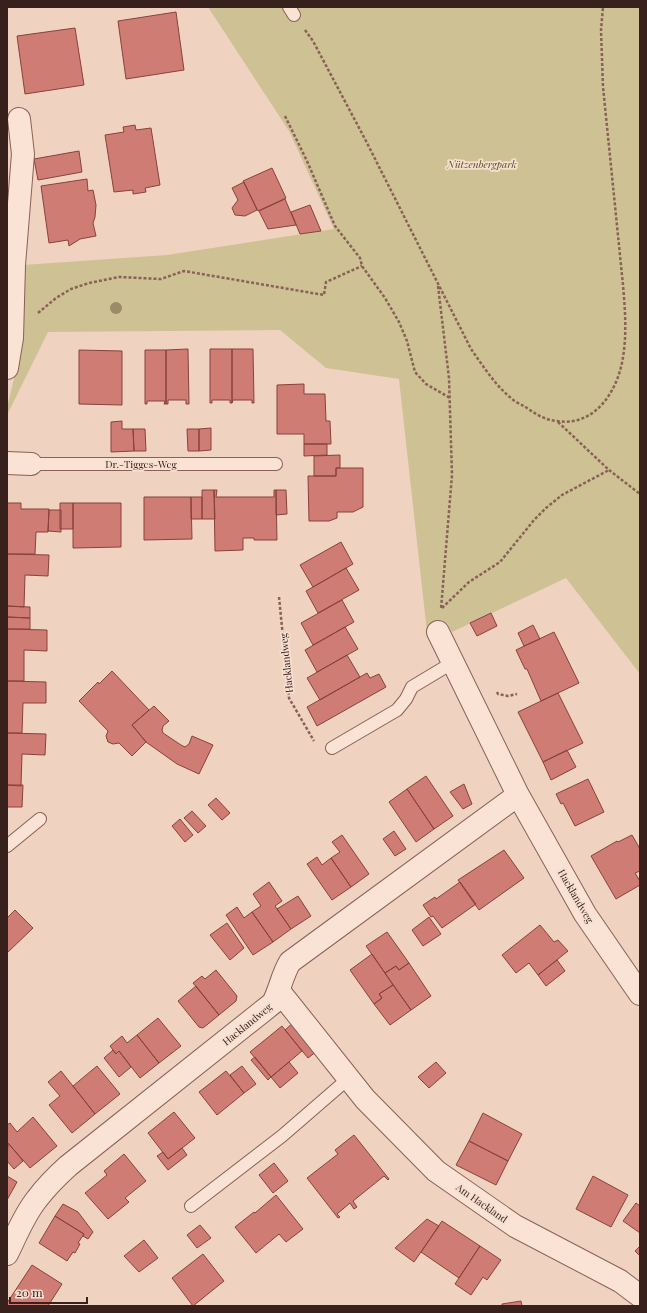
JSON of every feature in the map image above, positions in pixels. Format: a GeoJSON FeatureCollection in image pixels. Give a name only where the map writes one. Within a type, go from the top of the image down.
{"type":"FeatureCollection","features":[{"type":"Feature","properties":{"kind":"street"},"geometry":{"type":"LineString","coordinates":[[7,368],[12,338],[14,265],[23,154],[15,125]]}},
{"type":"Feature","properties":{"kind":"street","name":"Dr.-Tigges-Weg"},"geometry":{"type":"LineString","coordinates":[[7,463],[31,464]]}},
{"type":"Feature","properties":{"kind":"street","name":"Hacklandweg"},"geometry":{"type":"LineString","coordinates":[[438,632],[518,795],[585,914],[640,994]]}},
{"type":"Feature","properties":{"kind":"street","name":"Hacklandweg"},"geometry":{"type":"LineString","coordinates":[[7,1254],[37,1199],[56,1177],[274,1003],[290,962],[518,795]]}},
{"type":"Feature","properties":{"kind":"street","name":"Am Hackland"},"geometry":{"type":"LineString","coordinates":[[279,991],[349,1078],[364,1099],[436,1170],[515,1226],[620,1281],[640,1296]]}},
{"type":"Feature","properties":{"kind":"lane","name":"Dr.-Tigges-Weg"},"geometry":{"type":"LineString","coordinates":[[31,464],[276,464]]}},
{"type":"Feature","properties":{"kind":"lane"},"geometry":{"type":"LineString","coordinates":[[332,748],[397,710],[406,699],[412,687],[452,663]]}},
{"type":"Feature","properties":{"kind":"lane"},"geometry":{"type":"LineString","coordinates":[[7,846],[40,819]]}},
{"type":"Feature","properties":{"kind":"lane"},"geometry":{"type":"LineString","coordinates":[[191,1206],[282,1136],[349,1078]]}},
{"type":"Feature","properties":{"kind":"path"},"geometry":{"type":"LineString","coordinates":[[292,11],[313,41],[471,349],[492,378],[511,398],[537,415],[547,419],[557,422],[572,422],[580,420],[597,410],[605,402],[618,377],[623,358],[626,314],[603,87],[601,30],[603,7]]}},
{"type":"Feature","properties":{"kind":"path"},"geometry":{"type":"LineString","coordinates":[[285,116],[307,161],[335,226],[360,258],[362,266],[385,298],[399,322],[407,341],[415,372],[426,384],[450,398]]}},
{"type":"Feature","properties":{"kind":"path"},"geometry":{"type":"LineString","coordinates":[[38,313],[56,298],[71,289],[89,283],[120,277],[161,279],[184,271],[324,295],[326,282],[362,266]]}},
{"type":"Feature","properties":{"kind":"path"},"geometry":{"type":"LineString","coordinates":[[438,283],[449,378],[452,475],[438,632]]}},
{"type":"Feature","properties":{"kind":"path"},"geometry":{"type":"LineString","coordinates":[[557,422],[609,470],[640,494]]}},
{"type":"Feature","properties":{"kind":"path"},"geometry":{"type":"LineString","coordinates":[[441,608],[469,582],[500,562],[534,520],[562,494],[609,470]]}},
{"type":"Feature","properties":{"kind":"path","name":"Hacklandweg"},"geometry":{"type":"LineString","coordinates":[[279,597],[289,698],[320,751],[332,748]]}},
{"type":"Feature","properties":{"kind":"green space","name":"Nützenbergpark"},"geometry":{"type":"Polygon","coordinates":[[[208,7],[640,7],[640,674],[566,578],[452,632],[447,623],[427,632],[399,379],[326,368],[280,330],[48,332],[7,415],[7,408],[18,362],[23,265],[167,255],[334,229],[289,131],[208,7]]]}},
{"type":"Feature","properties":{"kind":"building"},"geometry":{"type":"Polygon","coordinates":[[[176,12],[184,70],[126,79],[118,21],[176,12]]]}},
{"type":"Feature","properties":{"kind":"building"},"geometry":{"type":"Polygon","coordinates":[[[75,28],[84,85],[25,94],[17,36],[75,28]]]}},
{"type":"Feature","properties":{"kind":"building"},"geometry":{"type":"Polygon","coordinates":[[[135,125],[136,130],[151,128],[160,185],[145,188],[146,192],[133,194],[133,190],[114,192],[105,135],[124,132],[123,127],[135,125]]]}},
{"type":"Feature","properties":{"kind":"building"},"geometry":{"type":"Polygon","coordinates":[[[79,151],[82,172],[38,180],[34,159],[79,151]]]}},
{"type":"Feature","properties":{"kind":"building"},"geometry":{"type":"Polygon","coordinates":[[[272,168],[286,198],[258,211],[243,181],[272,168]]]}},
{"type":"Feature","properties":{"kind":"building"},"geometry":{"type":"Polygon","coordinates":[[[87,179],[88,191],[93,190],[96,205],[93,223],[96,236],[80,239],[69,246],[68,240],[49,243],[41,186],[87,179]]]}},
{"type":"Feature","properties":{"kind":"building"},"geometry":{"type":"Polygon","coordinates":[[[244,182],[257,210],[245,216],[235,215],[232,208],[238,200],[232,188],[244,182]]]}},
{"type":"Feature","properties":{"kind":"building"},"geometry":{"type":"Polygon","coordinates":[[[285,199],[296,225],[268,229],[259,211],[285,199]]]}},
{"type":"Feature","properties":{"kind":"building"},"geometry":{"type":"Polygon","coordinates":[[[310,205],[321,231],[300,234],[291,212],[310,205]]]}},
{"type":"Feature","properties":{"kind":"building"},"geometry":{"type":"Polygon","coordinates":[[[188,349],[189,404],[186,404],[186,400],[168,400],[168,404],[166,404],[166,350],[188,349]]]}},
{"type":"Feature","properties":{"kind":"building"},"geometry":{"type":"Polygon","coordinates":[[[210,349],[232,349],[232,403],[230,403],[230,400],[212,400],[212,403],[210,403],[210,349]]]}},
{"type":"Feature","properties":{"kind":"building"},"geometry":{"type":"Polygon","coordinates":[[[232,349],[253,349],[254,403],[252,403],[252,400],[233,400],[232,403],[232,349]]]}},
{"type":"Feature","properties":{"kind":"building"},"geometry":{"type":"Polygon","coordinates":[[[79,350],[122,351],[122,405],[79,404],[79,350]]]}},
{"type":"Feature","properties":{"kind":"building"},"geometry":{"type":"Polygon","coordinates":[[[145,350],[166,350],[166,404],[164,404],[165,401],[147,401],[147,404],[145,404],[145,350]]]}},
{"type":"Feature","properties":{"kind":"building"},"geometry":{"type":"Polygon","coordinates":[[[304,384],[304,394],[325,394],[326,421],[330,421],[331,444],[304,444],[304,434],[277,434],[277,385],[304,384]]]}},
{"type":"Feature","properties":{"kind":"building"},"geometry":{"type":"Polygon","coordinates":[[[122,421],[122,429],[133,429],[134,451],[111,452],[111,422],[122,421]]]}},
{"type":"Feature","properties":{"kind":"building"},"geometry":{"type":"Polygon","coordinates":[[[211,428],[211,450],[199,451],[199,429],[211,428]]]}},
{"type":"Feature","properties":{"kind":"building"},"geometry":{"type":"Polygon","coordinates":[[[133,429],[145,429],[146,451],[134,451],[133,429]]]}},
{"type":"Feature","properties":{"kind":"building"},"geometry":{"type":"Polygon","coordinates":[[[187,429],[199,429],[199,451],[188,451],[187,429]]]}},
{"type":"Feature","properties":{"kind":"building"},"geometry":{"type":"Polygon","coordinates":[[[304,444],[327,444],[327,455],[304,456],[304,444]]]}},
{"type":"Feature","properties":{"kind":"building"},"geometry":{"type":"Polygon","coordinates":[[[340,455],[340,468],[336,468],[336,476],[314,476],[314,456],[340,455]]]}},
{"type":"Feature","properties":{"kind":"building"},"geometry":{"type":"Polygon","coordinates":[[[336,468],[363,468],[363,507],[353,512],[337,512],[337,518],[329,521],[309,521],[308,476],[336,476],[336,468]]]}},
{"type":"Feature","properties":{"kind":"building"},"geometry":{"type":"Polygon","coordinates":[[[202,490],[214,490],[215,519],[202,519],[202,490]]]}},
{"type":"Feature","properties":{"kind":"building"},"geometry":{"type":"Polygon","coordinates":[[[214,490],[217,490],[216,497],[274,497],[274,490],[276,490],[277,540],[254,540],[254,538],[243,538],[243,550],[215,551],[214,490]]]}},
{"type":"Feature","properties":{"kind":"building"},"geometry":{"type":"Polygon","coordinates":[[[276,490],[286,490],[287,514],[276,515],[276,490]]]}},
{"type":"Feature","properties":{"kind":"building"},"geometry":{"type":"Polygon","coordinates":[[[144,497],[191,497],[192,539],[144,540],[144,497]]]}},
{"type":"Feature","properties":{"kind":"building"},"geometry":{"type":"Polygon","coordinates":[[[191,497],[202,497],[202,519],[191,519],[191,497]]]}},
{"type":"Feature","properties":{"kind":"building"},"geometry":{"type":"Polygon","coordinates":[[[7,503],[21,503],[21,509],[49,509],[48,532],[36,532],[35,554],[7,554],[7,503]]]}},
{"type":"Feature","properties":{"kind":"building"},"geometry":{"type":"Polygon","coordinates":[[[60,503],[73,503],[73,529],[60,529],[60,503]]]}},
{"type":"Feature","properties":{"kind":"building"},"geometry":{"type":"Polygon","coordinates":[[[73,503],[121,503],[121,547],[73,548],[73,503]]]}},
{"type":"Feature","properties":{"kind":"building"},"geometry":{"type":"Polygon","coordinates":[[[49,510],[61,510],[61,532],[48,531],[49,510]]]}},
{"type":"Feature","properties":{"kind":"building"},"geometry":{"type":"Polygon","coordinates":[[[341,542],[353,564],[313,587],[300,565],[341,542]]]}},
{"type":"Feature","properties":{"kind":"building"},"geometry":{"type":"Polygon","coordinates":[[[7,554],[49,555],[48,576],[25,575],[24,607],[7,606],[7,554]]]}},
{"type":"Feature","properties":{"kind":"building"},"geometry":{"type":"Polygon","coordinates":[[[346,568],[359,590],[318,613],[306,591],[346,568]]]}},
{"type":"Feature","properties":{"kind":"building"},"geometry":{"type":"Polygon","coordinates":[[[342,600],[354,622],[313,645],[301,623],[342,600]]]}},
{"type":"Feature","properties":{"kind":"building"},"geometry":{"type":"Polygon","coordinates":[[[7,606],[30,607],[30,618],[7,617],[7,606]]]}},
{"type":"Feature","properties":{"kind":"building"},"geometry":{"type":"Polygon","coordinates":[[[491,613],[497,626],[477,636],[470,623],[491,613]]]}},
{"type":"Feature","properties":{"kind":"building"},"geometry":{"type":"Polygon","coordinates":[[[7,617],[30,618],[30,629],[7,629],[7,617]]]}},
{"type":"Feature","properties":{"kind":"building"},"geometry":{"type":"Polygon","coordinates":[[[533,625],[540,639],[524,646],[518,633],[533,625]]]}},
{"type":"Feature","properties":{"kind":"building"},"geometry":{"type":"Polygon","coordinates":[[[345,627],[358,649],[317,672],[305,650],[345,627]]]}},
{"type":"Feature","properties":{"kind":"building"},"geometry":{"type":"Polygon","coordinates":[[[7,629],[47,630],[47,651],[24,650],[24,681],[7,681],[7,629]]]}},
{"type":"Feature","properties":{"kind":"building"},"geometry":{"type":"Polygon","coordinates":[[[554,632],[579,683],[541,701],[527,669],[525,669],[516,650],[554,632]]]}},
{"type":"Feature","properties":{"kind":"building"},"geometry":{"type":"Polygon","coordinates":[[[347,655],[360,677],[320,700],[307,678],[347,655]]]}},
{"type":"Feature","properties":{"kind":"building"},"geometry":{"type":"Polygon","coordinates":[[[112,671],[149,710],[132,725],[146,742],[132,756],[119,743],[113,744],[108,742],[106,736],[108,731],[79,701],[98,682],[99,684],[112,671]]]}},
{"type":"Feature","properties":{"kind":"building"},"geometry":{"type":"Polygon","coordinates":[[[367,673],[370,678],[379,674],[386,687],[317,726],[307,707],[367,673]]]}},
{"type":"Feature","properties":{"kind":"building"},"geometry":{"type":"Polygon","coordinates":[[[7,681],[46,682],[46,703],[23,703],[22,733],[7,733],[7,681]]]}},
{"type":"Feature","properties":{"kind":"building"},"geometry":{"type":"Polygon","coordinates":[[[558,693],[583,743],[543,762],[518,712],[558,693]]]}},
{"type":"Feature","properties":{"kind":"building"},"geometry":{"type":"Polygon","coordinates":[[[154,706],[169,721],[163,726],[163,733],[181,745],[185,747],[189,744],[192,736],[213,745],[199,774],[177,764],[146,742],[132,725],[154,706]]]}},
{"type":"Feature","properties":{"kind":"building"},"geometry":{"type":"Polygon","coordinates":[[[7,733],[46,734],[45,755],[22,754],[21,786],[7,785],[7,733]]]}},
{"type":"Feature","properties":{"kind":"building"},"geometry":{"type":"Polygon","coordinates":[[[567,750],[576,767],[551,780],[543,762],[567,750]]]}},
{"type":"Feature","properties":{"kind":"building"},"geometry":{"type":"Polygon","coordinates":[[[426,776],[453,816],[434,829],[407,789],[426,776]]]}},
{"type":"Feature","properties":{"kind":"building"},"geometry":{"type":"Polygon","coordinates":[[[588,779],[604,812],[575,826],[563,803],[561,804],[556,794],[588,779]]]}},
{"type":"Feature","properties":{"kind":"building"},"geometry":{"type":"Polygon","coordinates":[[[464,784],[472,804],[463,809],[450,792],[464,784]]]}},
{"type":"Feature","properties":{"kind":"building"},"geometry":{"type":"Polygon","coordinates":[[[7,785],[23,785],[22,807],[7,807],[7,785]]]}},
{"type":"Feature","properties":{"kind":"building"},"geometry":{"type":"Polygon","coordinates":[[[407,789],[434,829],[416,842],[389,802],[407,789]]]}},
{"type":"Feature","properties":{"kind":"building"},"geometry":{"type":"Polygon","coordinates":[[[216,798],[230,813],[222,820],[208,805],[216,798]]]}},
{"type":"Feature","properties":{"kind":"building"},"geometry":{"type":"Polygon","coordinates":[[[192,811],[206,826],[198,833],[184,818],[192,811]]]}},
{"type":"Feature","properties":{"kind":"building"},"geometry":{"type":"Polygon","coordinates":[[[180,819],[193,835],[185,842],[172,826],[180,819]]]}},
{"type":"Feature","properties":{"kind":"building"},"geometry":{"type":"Polygon","coordinates":[[[394,831],[406,849],[395,856],[383,839],[394,831]]]}},
{"type":"Feature","properties":{"kind":"building"},"geometry":{"type":"Polygon","coordinates":[[[342,835],[369,874],[351,887],[331,858],[340,852],[332,842],[342,835]]]}},
{"type":"Feature","properties":{"kind":"building"},"geometry":{"type":"Polygon","coordinates":[[[632,835],[640,849],[640,871],[635,873],[640,881],[640,885],[616,899],[591,856],[617,841],[618,842],[632,835]]]}},
{"type":"Feature","properties":{"kind":"building"},"geometry":{"type":"Polygon","coordinates":[[[504,850],[524,878],[479,910],[458,880],[504,850]]]}},
{"type":"Feature","properties":{"kind":"building"},"geometry":{"type":"Polygon","coordinates":[[[317,857],[322,865],[331,858],[351,887],[332,900],[307,864],[317,857]]]}},
{"type":"Feature","properties":{"kind":"building"},"geometry":{"type":"Polygon","coordinates":[[[269,882],[282,901],[275,906],[291,929],[273,942],[252,912],[261,906],[253,894],[269,882]]]}},
{"type":"Feature","properties":{"kind":"building"},"geometry":{"type":"Polygon","coordinates":[[[460,882],[476,904],[442,928],[433,916],[431,917],[423,905],[435,897],[436,899],[460,882]]]}},
{"type":"Feature","properties":{"kind":"building"},"geometry":{"type":"Polygon","coordinates":[[[298,896],[311,916],[291,929],[277,909],[298,896]]]}},
{"type":"Feature","properties":{"kind":"building"},"geometry":{"type":"Polygon","coordinates":[[[237,907],[244,918],[252,912],[273,942],[253,955],[226,915],[237,907]]]}},
{"type":"Feature","properties":{"kind":"building"},"geometry":{"type":"Polygon","coordinates":[[[15,910],[33,928],[7,953],[7,918],[15,910]]]}},
{"type":"Feature","properties":{"kind":"building"},"geometry":{"type":"Polygon","coordinates":[[[429,917],[441,934],[423,946],[412,930],[429,917]]]}},
{"type":"Feature","properties":{"kind":"building"},"geometry":{"type":"Polygon","coordinates":[[[227,923],[244,948],[230,960],[210,935],[227,923]]]}},
{"type":"Feature","properties":{"kind":"building"},"geometry":{"type":"Polygon","coordinates":[[[540,925],[554,942],[558,940],[568,951],[538,975],[529,963],[516,973],[502,955],[540,925]]]}},
{"type":"Feature","properties":{"kind":"building"},"geometry":{"type":"Polygon","coordinates":[[[387,932],[409,963],[399,970],[396,966],[385,973],[366,946],[387,932]]]}},
{"type":"Feature","properties":{"kind":"building"},"geometry":{"type":"Polygon","coordinates":[[[372,954],[393,985],[379,994],[382,998],[374,1004],[350,970],[372,954]]]}},
{"type":"Feature","properties":{"kind":"building"},"geometry":{"type":"Polygon","coordinates":[[[557,960],[565,971],[546,986],[538,975],[557,960]]]}},
{"type":"Feature","properties":{"kind":"building"},"geometry":{"type":"Polygon","coordinates":[[[409,963],[431,996],[411,1010],[385,973],[396,966],[399,970],[409,963]]]}},
{"type":"Feature","properties":{"kind":"building"},"geometry":{"type":"Polygon","coordinates":[[[216,970],[237,996],[236,1001],[219,1015],[193,983],[202,976],[205,979],[216,970]]]}},
{"type":"Feature","properties":{"kind":"building"},"geometry":{"type":"Polygon","coordinates":[[[393,985],[411,1010],[390,1025],[374,1004],[382,998],[379,994],[393,985]]]}},
{"type":"Feature","properties":{"kind":"building"},"geometry":{"type":"Polygon","coordinates":[[[196,986],[219,1015],[203,1028],[199,1027],[178,1001],[196,986]]]}},
{"type":"Feature","properties":{"kind":"building"},"geometry":{"type":"Polygon","coordinates":[[[158,1018],[181,1046],[159,1063],[137,1035],[158,1018]]]}},
{"type":"Feature","properties":{"kind":"building"},"geometry":{"type":"Polygon","coordinates":[[[294,1022],[317,1051],[308,1058],[285,1030],[294,1022]]]}},
{"type":"Feature","properties":{"kind":"building"},"geometry":{"type":"Polygon","coordinates":[[[282,1026],[302,1051],[271,1077],[250,1052],[282,1026]]]}},
{"type":"Feature","properties":{"kind":"building"},"geometry":{"type":"Polygon","coordinates":[[[137,1035],[159,1063],[140,1078],[119,1051],[116,1054],[110,1046],[122,1036],[127,1043],[137,1035]]]}},
{"type":"Feature","properties":{"kind":"building"},"geometry":{"type":"Polygon","coordinates":[[[113,1050],[116,1054],[119,1051],[131,1067],[119,1077],[104,1058],[113,1050]]]}},
{"type":"Feature","properties":{"kind":"building"},"geometry":{"type":"Polygon","coordinates":[[[255,1057],[271,1077],[268,1080],[251,1060],[255,1057]]]}},
{"type":"Feature","properties":{"kind":"building"},"geometry":{"type":"Polygon","coordinates":[[[289,1062],[298,1073],[280,1088],[271,1077],[289,1062]]]}},
{"type":"Feature","properties":{"kind":"building"},"geometry":{"type":"Polygon","coordinates":[[[436,1062],[446,1073],[429,1088],[418,1077],[436,1062]]]}},
{"type":"Feature","properties":{"kind":"building"},"geometry":{"type":"Polygon","coordinates":[[[97,1066],[120,1094],[95,1114],[73,1086],[97,1066]]]}},
{"type":"Feature","properties":{"kind":"building"},"geometry":{"type":"Polygon","coordinates":[[[242,1066],[256,1084],[244,1093],[230,1075],[242,1066]]]}},
{"type":"Feature","properties":{"kind":"building"},"geometry":{"type":"Polygon","coordinates":[[[61,1071],[95,1114],[72,1133],[49,1105],[60,1096],[48,1082],[61,1071]]]}},
{"type":"Feature","properties":{"kind":"building"},"geometry":{"type":"Polygon","coordinates":[[[226,1071],[244,1093],[217,1115],[199,1092],[226,1071]]]}},
{"type":"Feature","properties":{"kind":"building"},"geometry":{"type":"Polygon","coordinates":[[[174,1112],[195,1138],[168,1159],[148,1133],[174,1112]]]}},
{"type":"Feature","properties":{"kind":"building"},"geometry":{"type":"Polygon","coordinates":[[[483,1113],[522,1134],[508,1161],[469,1141],[483,1113]]]}},
{"type":"Feature","properties":{"kind":"building"},"geometry":{"type":"Polygon","coordinates":[[[33,1117],[57,1146],[30,1168],[7,1142],[7,1125],[10,1123],[17,1132],[33,1117]]]}},
{"type":"Feature","properties":{"kind":"building"},"geometry":{"type":"Polygon","coordinates":[[[354,1135],[389,1179],[388,1180],[384,1176],[353,1201],[357,1207],[354,1209],[350,1203],[337,1214],[340,1217],[338,1218],[307,1178],[338,1154],[335,1150],[354,1135]]]}},
{"type":"Feature","properties":{"kind":"building"},"geometry":{"type":"Polygon","coordinates":[[[469,1141],[508,1161],[496,1185],[456,1165],[469,1141]]]}},
{"type":"Feature","properties":{"kind":"building"},"geometry":{"type":"Polygon","coordinates":[[[8,1143],[23,1161],[14,1169],[7,1161],[8,1143]]]}},
{"type":"Feature","properties":{"kind":"building"},"geometry":{"type":"Polygon","coordinates":[[[182,1148],[187,1155],[168,1170],[157,1156],[163,1152],[168,1159],[182,1148]]]}},
{"type":"Feature","properties":{"kind":"building"},"geometry":{"type":"Polygon","coordinates":[[[124,1154],[146,1181],[125,1198],[129,1202],[108,1219],[85,1193],[107,1175],[104,1171],[124,1154]]]}},
{"type":"Feature","properties":{"kind":"building"},"geometry":{"type":"Polygon","coordinates":[[[274,1163],[288,1181],[273,1193],[259,1175],[274,1163]]]}},
{"type":"Feature","properties":{"kind":"building"},"geometry":{"type":"Polygon","coordinates":[[[7,1176],[17,1182],[7,1200],[7,1176]]]}},
{"type":"Feature","properties":{"kind":"building"},"geometry":{"type":"Polygon","coordinates":[[[593,1176],[628,1195],[611,1227],[576,1209],[593,1176]]]}},
{"type":"Feature","properties":{"kind":"building"},"geometry":{"type":"Polygon","coordinates":[[[276,1195],[303,1229],[286,1242],[279,1234],[256,1253],[235,1227],[254,1212],[255,1213],[276,1195]]]}},
{"type":"Feature","properties":{"kind":"building"},"geometry":{"type":"Polygon","coordinates":[[[636,1203],[640,1206],[640,1233],[623,1221],[636,1203]]]}},
{"type":"Feature","properties":{"kind":"building"},"geometry":{"type":"Polygon","coordinates":[[[63,1204],[78,1212],[93,1232],[88,1239],[83,1236],[84,1234],[55,1216],[63,1204]]]}},
{"type":"Feature","properties":{"kind":"building"},"geometry":{"type":"Polygon","coordinates":[[[55,1216],[84,1234],[78,1243],[80,1244],[75,1253],[73,1252],[67,1261],[39,1243],[55,1216]]]}},
{"type":"Feature","properties":{"kind":"building"},"geometry":{"type":"Polygon","coordinates":[[[427,1219],[439,1226],[414,1262],[395,1248],[427,1219]]]}},
{"type":"Feature","properties":{"kind":"building"},"geometry":{"type":"Polygon","coordinates":[[[442,1221],[480,1246],[459,1278],[421,1252],[442,1221]]]}},
{"type":"Feature","properties":{"kind":"building"},"geometry":{"type":"Polygon","coordinates":[[[200,1225],[211,1238],[197,1248],[187,1235],[200,1225]]]}},
{"type":"Feature","properties":{"kind":"building"},"geometry":{"type":"Polygon","coordinates":[[[144,1240],[158,1258],[139,1272],[124,1256],[144,1240]]]}},
{"type":"Feature","properties":{"kind":"building"},"geometry":{"type":"Polygon","coordinates":[[[480,1246],[501,1260],[487,1280],[483,1277],[471,1295],[455,1284],[480,1246]]]}},
{"type":"Feature","properties":{"kind":"building"},"geometry":{"type":"Polygon","coordinates":[[[640,1246],[640,1256],[635,1251],[640,1246]]]}},
{"type":"Feature","properties":{"kind":"building"},"geometry":{"type":"Polygon","coordinates":[[[203,1254],[224,1281],[193,1306],[172,1278],[203,1254]]]}},
{"type":"Feature","properties":{"kind":"building"},"geometry":{"type":"Polygon","coordinates":[[[32,1265],[62,1284],[48,1306],[7,1306],[7,1303],[32,1265]]]}},
{"type":"Feature","properties":{"kind":"building"},"geometry":{"type":"Polygon","coordinates":[[[521,1301],[522,1306],[502,1306],[502,1304],[521,1301]]]}}]}
